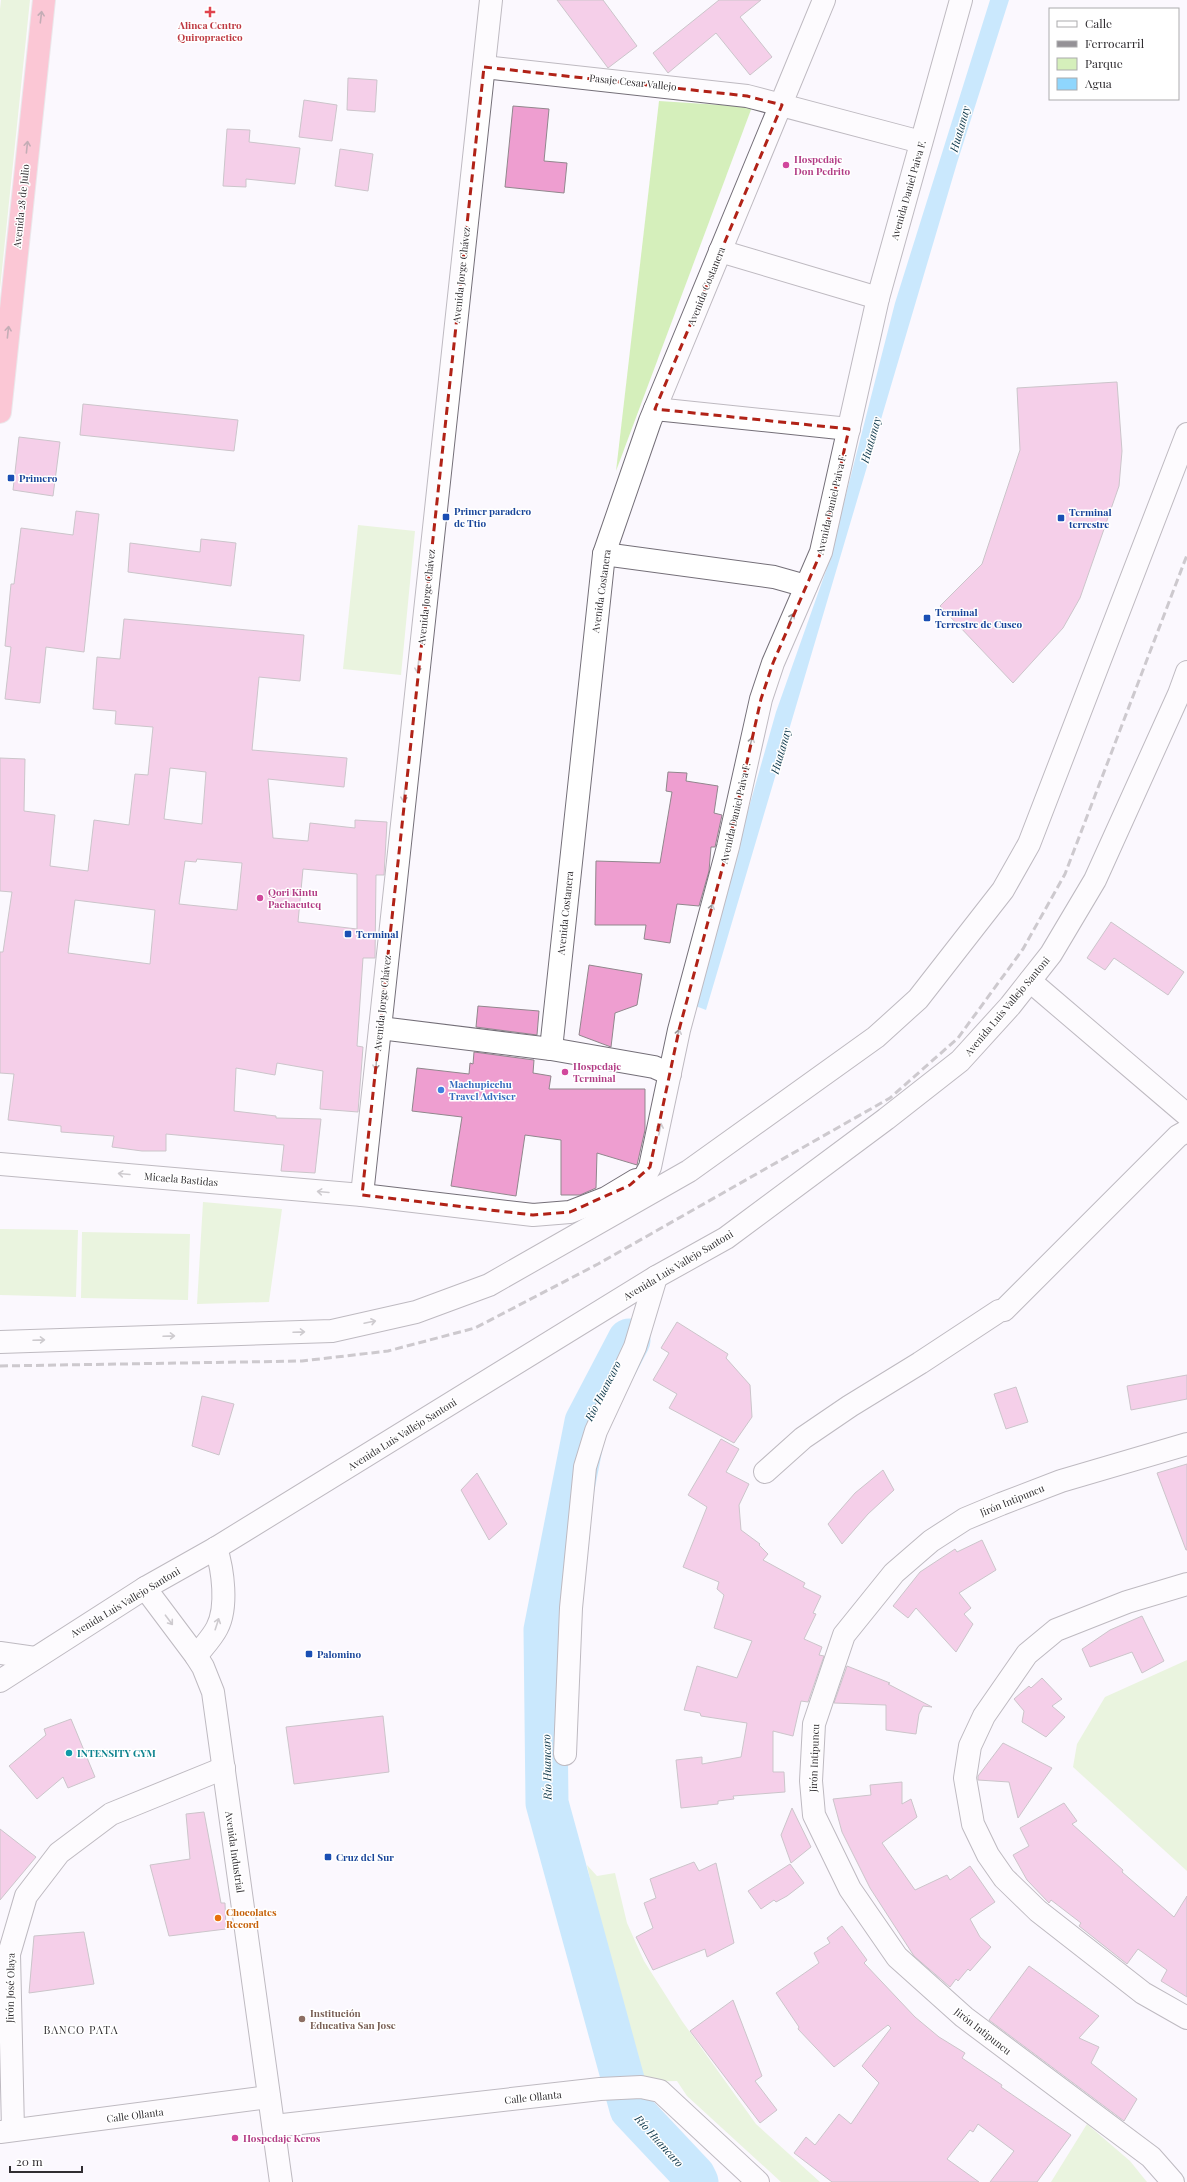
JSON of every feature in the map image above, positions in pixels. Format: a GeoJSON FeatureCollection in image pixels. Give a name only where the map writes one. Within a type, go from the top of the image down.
{"type":"FeatureCollection","features":[{"type":"Feature","properties":{"kind":"highway","name":"Avenida 28 de Julio"},"geometry":{"type":"LineString","coordinates":[[0,412],[44,0]]}},
{"type":"Feature","properties":{"kind":"street","name":"Avenida Jorge Chávez"},"geometry":{"type":"LineString","coordinates":[[362,1195],[491,0]]}},
{"type":"Feature","properties":{"kind":"street","name":"Avenida Costanera"},"geometry":{"type":"LineString","coordinates":[[551,1049],[604,554],[655,409],[782,105],[824,0]]}},
{"type":"Feature","properties":{"kind":"street","name":"Avenida Daniel Paiva F."},"geometry":{"type":"LineString","coordinates":[[614,1215],[639,1188],[650,1167],[679,1030],[728,847],[761,699],[773,663],[821,552],[878,298],[961,0]]}},
{"type":"Feature","properties":{"kind":"street","name":"Pasaje Cesar Vallejo"},"geometry":{"type":"LineString","coordinates":[[484,67],[747,96],[922,142]]}},
{"type":"Feature","properties":{"kind":"street"},"geometry":{"type":"LineString","coordinates":[[720,251],[878,298]]}},
{"type":"Feature","properties":{"kind":"street"},"geometry":{"type":"LineString","coordinates":[[655,409],[849,429]]}},
{"type":"Feature","properties":{"kind":"street"},"geometry":{"type":"LineString","coordinates":[[0,1342],[332,1331],[416,1312],[489,1285],[689,1171],[876,1037],[918,999],[1003,890],[1029,844],[1187,434]]}},
{"type":"Feature","properties":{"kind":"street"},"geometry":{"type":"LineString","coordinates":[[604,554],[774,577],[806,586]]}},
{"type":"Feature","properties":{"kind":"street","name":"Avenida Luis Vallejo Santoni"},"geometry":{"type":"LineString","coordinates":[[0,1681],[145,1588],[216,1548],[656,1277],[726,1238],[886,1119],[960,1061],[1030,981],[1051,954],[1095,880],[1183,696],[1187,672]]}},
{"type":"Feature","properties":{"kind":"street"},"geometry":{"type":"LineString","coordinates":[[1030,981],[1187,1115]]}},
{"type":"Feature","properties":{"kind":"street"},"geometry":{"type":"LineString","coordinates":[[380,1028],[551,1049],[654,1067],[670,1074]]}},
{"type":"Feature","properties":{"kind":"street"},"geometry":{"type":"LineString","coordinates":[[765,1472],[803,1438],[850,1406],[920,1363],[999,1311],[1004,1310],[1178,1136],[1187,1131]]}},
{"type":"Feature","properties":{"kind":"street","name":"Micaela Bastidas"},"geometry":{"type":"LineString","coordinates":[[0,1164],[362,1195],[533,1215],[570,1212],[606,1198],[630,1185],[650,1167]]}},
{"type":"Feature","properties":{"kind":"street"},"geometry":{"type":"LineString","coordinates":[[565,1754],[571,1608],[585,1467],[596,1431],[635,1347],[656,1277]]}},
{"type":"Feature","properties":{"kind":"street","name":"Jirón Intipuncu"},"geometry":{"type":"LineString","coordinates":[[1173,2182],[1151,2156],[964,2017],[897,1957],[850,1889],[814,1815],[811,1781],[814,1724],[844,1635],[894,1573],[931,1541],[972,1516],[1061,1481],[1187,1444]]}},
{"type":"Feature","properties":{"kind":"street"},"geometry":{"type":"LineString","coordinates":[[196,1656],[217,1627],[222,1604],[224,1584],[222,1565],[216,1548]]}},
{"type":"Feature","properties":{"kind":"street"},"geometry":{"type":"LineString","coordinates":[[1187,1584],[1127,1602],[1056,1630],[1027,1654],[984,1716],[970,1746],[965,1778],[973,1824],[988,1855],[1004,1878],[1038,1911],[1142,1994],[1187,2018]]}},
{"type":"Feature","properties":{"kind":"street","name":"Avenida Industrial"},"geometry":{"type":"LineString","coordinates":[[145,1588],[196,1656],[203,1667],[213,1692],[281,2182]]}},
{"type":"Feature","properties":{"kind":"street"},"geometry":{"type":"LineString","coordinates":[[0,1653],[35,1658]]}},
{"type":"Feature","properties":{"kind":"street","name":"Jirón José Olaya"},"geometry":{"type":"LineString","coordinates":[[7,2131],[9,1954],[26,1896],[59,1853],[111,1814],[224,1768]]}},
{"type":"Feature","properties":{"kind":"street","name":"Calle Ollanta"},"geometry":{"type":"LineString","coordinates":[[274,2126],[600,2089],[641,2087],[660,2091],[758,2182]]}},
{"type":"Feature","properties":{"kind":"street","name":"Calle Ollanta"},"geometry":{"type":"LineString","coordinates":[[7,2131],[269,2097]]}},
{"type":"Feature","properties":{"kind":"highlighted area"},"geometry":{"type":"Polygon","coordinates":[[[484,67],[747,96],[782,105],[655,409],[849,429],[821,552],[773,663],[761,699],[728,847],[679,1030],[650,1167],[630,1185],[570,1212],[533,1215],[362,1195],[484,67]]]}},
{"type":"Feature","properties":{"kind":"green space"},"geometry":{"type":"Polygon","coordinates":[[[1,0],[30,0],[0,289],[0,9],[1,0]]]}},
{"type":"Feature","properties":{"kind":"green space"},"geometry":{"type":"Polygon","coordinates":[[[659,101],[752,107],[616,471],[659,101]]]}},
{"type":"Feature","properties":{"kind":"green space"},"geometry":{"type":"Polygon","coordinates":[[[358,525],[415,531],[401,675],[343,669],[358,525]]]}},
{"type":"Feature","properties":{"kind":"green space"},"geometry":{"type":"Polygon","coordinates":[[[203,1202],[282,1209],[269,1302],[197,1304],[203,1202]]]}},
{"type":"Feature","properties":{"kind":"green space"},"geometry":{"type":"Polygon","coordinates":[[[0,1229],[78,1230],[76,1297],[0,1295],[0,1229]]]}},
{"type":"Feature","properties":{"kind":"green space"},"geometry":{"type":"Polygon","coordinates":[[[82,1232],[190,1234],[188,1300],[81,1298],[82,1232]]]}},
{"type":"Feature","properties":{"kind":"green space"},"geometry":{"type":"Polygon","coordinates":[[[1187,1660],[1187,1871],[1073,1767],[1077,1744],[1105,1697],[1187,1660]]]}},
{"type":"Feature","properties":{"kind":"green space"},"geometry":{"type":"Polygon","coordinates":[[[587,1865],[597,1876],[615,1873],[627,1923],[644,1961],[682,2021],[756,2124],[820,2182],[781,2182],[687,2096],[677,2081],[635,2082],[587,1865]]]}},
{"type":"Feature","properties":{"kind":"green space"},"geometry":{"type":"Polygon","coordinates":[[[1087,2124],[1130,2161],[1147,2182],[1051,2182],[1087,2124]]]}},
{"type":"Feature","properties":{"kind":"water","name":"Huatanay"},"geometry":{"type":"Polygon","coordinates":[[[990,0],[1009,0],[957,163],[706,1010],[693,1005],[776,712],[828,565],[895,303],[990,0]]]}},
{"type":"Feature","properties":{"kind":"building"},"geometry":{"type":"Polygon","coordinates":[[[557,0],[603,0],[637,46],[608,68],[557,0]]]}},
{"type":"Feature","properties":{"kind":"building"},"geometry":{"type":"Polygon","coordinates":[[[719,0],[761,0],[740,17],[772,57],[750,75],[716,33],[668,73],[653,53],[719,0]]]}},
{"type":"Feature","properties":{"kind":"building"},"geometry":{"type":"Polygon","coordinates":[[[348,78],[377,80],[375,112],[347,110],[348,78]]]}},
{"type":"Feature","properties":{"kind":"building"},"geometry":{"type":"Polygon","coordinates":[[[304,100],[337,105],[332,141],[299,137],[304,100]]]}},
{"type":"Feature","properties":{"kind":"building"},"geometry":{"type":"Polygon","coordinates":[[[513,106],[549,109],[544,161],[567,163],[564,193],[505,187],[513,106]]]}},
{"type":"Feature","properties":{"kind":"building"},"geometry":{"type":"Polygon","coordinates":[[[227,129],[250,130],[249,142],[300,148],[295,184],[246,179],[246,187],[223,186],[227,129]]]}},
{"type":"Feature","properties":{"kind":"building"},"geometry":{"type":"Polygon","coordinates":[[[340,149],[373,154],[368,191],[335,186],[340,149]]]}},
{"type":"Feature","properties":{"kind":"building"},"geometry":{"type":"Polygon","coordinates":[[[1117,382],[1122,451],[1119,486],[1080,598],[1063,628],[1013,683],[940,606],[982,564],[1020,450],[1017,388],[1117,382]]]}},
{"type":"Feature","properties":{"kind":"building"},"geometry":{"type":"Polygon","coordinates":[[[83,404],[238,420],[234,451],[80,435],[83,404]]]}},
{"type":"Feature","properties":{"kind":"building"},"geometry":{"type":"Polygon","coordinates":[[[19,437],[60,442],[53,496],[13,490],[19,437]]]}},
{"type":"Feature","properties":{"kind":"building"},"geometry":{"type":"Polygon","coordinates":[[[76,511],[99,514],[84,652],[46,647],[40,703],[5,699],[11,647],[5,646],[11,584],[14,584],[21,528],[73,535],[76,511]]]}},
{"type":"Feature","properties":{"kind":"building"},"geometry":{"type":"Polygon","coordinates":[[[201,539],[236,543],[231,586],[128,572],[130,543],[200,552],[201,539]]]}},
{"type":"Feature","properties":{"kind":"building"},"geometry":{"type":"Polygon","coordinates":[[[124,619],[304,635],[300,681],[259,677],[252,750],[347,758],[344,787],[268,779],[273,838],[308,841],[310,823],[355,828],[355,820],[387,822],[384,875],[376,875],[375,958],[363,958],[357,1046],[363,1047],[358,1112],[320,1109],[323,1071],[277,1063],[275,1075],[236,1068],[234,1111],[276,1116],[276,1118],[321,1119],[315,1173],[281,1171],[284,1145],[166,1134],[166,1151],[142,1151],[112,1147],[114,1136],[61,1132],[61,1126],[8,1120],[14,1074],[0,1073],[0,952],[3,952],[12,892],[0,891],[0,758],[25,759],[24,811],[55,815],[50,866],[88,871],[94,820],[129,825],[135,774],[148,775],[153,727],[115,724],[116,711],[93,709],[97,657],[120,659],[124,619]],[[170,768],[164,819],[202,824],[206,772],[170,768]],[[197,859],[196,862],[185,861],[179,904],[237,910],[242,863],[197,859]],[[303,869],[298,922],[357,929],[357,874],[303,869]],[[75,900],[68,953],[150,964],[155,910],[75,900]]]}},
{"type":"Feature","properties":{"kind":"building"},"geometry":{"type":"Polygon","coordinates":[[[668,772],[687,773],[686,781],[718,786],[714,813],[722,815],[715,847],[711,847],[709,871],[699,906],[677,904],[670,943],[644,939],[646,925],[595,925],[596,861],[660,863],[672,792],[666,791],[668,772]]]}},
{"type":"Feature","properties":{"kind":"building"},"geometry":{"type":"Polygon","coordinates":[[[1111,922],[1184,972],[1168,995],[1114,958],[1105,970],[1087,958],[1111,922]]]}},
{"type":"Feature","properties":{"kind":"building"},"geometry":{"type":"Polygon","coordinates":[[[589,965],[642,974],[637,1005],[615,1013],[611,1047],[579,1035],[589,965]]]}},
{"type":"Feature","properties":{"kind":"building"},"geometry":{"type":"Polygon","coordinates":[[[478,1006],[539,1011],[537,1035],[476,1027],[478,1006]]]}},
{"type":"Feature","properties":{"kind":"building"},"geometry":{"type":"Polygon","coordinates":[[[474,1052],[534,1060],[533,1073],[551,1076],[549,1089],[645,1089],[645,1130],[637,1165],[597,1153],[596,1188],[580,1195],[561,1195],[561,1140],[525,1135],[516,1196],[451,1186],[462,1117],[412,1111],[417,1068],[469,1074],[470,1063],[473,1064],[474,1052]]]}},
{"type":"Feature","properties":{"kind":"building"},"geometry":{"type":"Polygon","coordinates":[[[677,1322],[728,1354],[726,1358],[750,1385],[752,1417],[734,1443],[669,1408],[677,1394],[653,1380],[669,1353],[661,1348],[677,1322]]]}},
{"type":"Feature","properties":{"kind":"building"},"geometry":{"type":"Polygon","coordinates":[[[1187,1375],[1187,1399],[1131,1410],[1127,1386],[1187,1375]]]}},
{"type":"Feature","properties":{"kind":"building"},"geometry":{"type":"Polygon","coordinates":[[[1016,1387],[1028,1422],[1006,1429],[994,1394],[1016,1387]]]}},
{"type":"Feature","properties":{"kind":"building"},"geometry":{"type":"Polygon","coordinates":[[[202,1396],[234,1404],[219,1455],[192,1446],[202,1396]]]}},
{"type":"Feature","properties":{"kind":"building"},"geometry":{"type":"Polygon","coordinates":[[[721,1439],[739,1449],[726,1472],[749,1484],[739,1505],[741,1530],[760,1544],[759,1545],[768,1554],[763,1560],[805,1583],[803,1587],[821,1596],[813,1613],[816,1614],[804,1639],[822,1647],[819,1655],[824,1656],[808,1702],[801,1701],[793,1736],[773,1731],[773,1772],[784,1772],[785,1792],[733,1796],[734,1799],[718,1801],[718,1804],[681,1808],[676,1760],[702,1757],[702,1764],[741,1757],[747,1723],[701,1716],[700,1713],[684,1710],[697,1666],[737,1678],[752,1641],[714,1628],[724,1595],[717,1589],[719,1582],[683,1567],[707,1507],[688,1495],[721,1439]]]}},
{"type":"Feature","properties":{"kind":"building"},"geometry":{"type":"Polygon","coordinates":[[[1187,1464],[1187,1550],[1186,1550],[1157,1473],[1187,1464]]]}},
{"type":"Feature","properties":{"kind":"building"},"geometry":{"type":"Polygon","coordinates":[[[883,1470],[894,1490],[868,1514],[842,1544],[828,1524],[855,1493],[883,1470]]]}},
{"type":"Feature","properties":{"kind":"building"},"geometry":{"type":"Polygon","coordinates":[[[477,1473],[507,1524],[489,1540],[461,1490],[477,1473]]]}},
{"type":"Feature","properties":{"kind":"building"},"geometry":{"type":"Polygon","coordinates":[[[982,1540],[996,1570],[959,1593],[971,1608],[964,1614],[973,1624],[956,1652],[916,1608],[908,1618],[893,1606],[920,1572],[955,1549],[957,1552],[982,1540]]]}},
{"type":"Feature","properties":{"kind":"building"},"geometry":{"type":"Polygon","coordinates":[[[1142,1616],[1164,1661],[1142,1673],[1132,1652],[1090,1667],[1082,1649],[1110,1630],[1142,1616]]]}},
{"type":"Feature","properties":{"kind":"building"},"geometry":{"type":"Polygon","coordinates":[[[847,1666],[890,1683],[888,1684],[932,1707],[923,1706],[919,1714],[916,1734],[886,1730],[886,1705],[834,1703],[847,1666]]]}},
{"type":"Feature","properties":{"kind":"building"},"geometry":{"type":"Polygon","coordinates":[[[1042,1678],[1062,1699],[1052,1706],[1065,1717],[1046,1737],[1022,1722],[1024,1711],[1014,1699],[1029,1686],[1031,1688],[1042,1678]]]}},
{"type":"Feature","properties":{"kind":"building"},"geometry":{"type":"Polygon","coordinates":[[[383,1716],[389,1772],[294,1784],[286,1727],[383,1716]]]}},
{"type":"Feature","properties":{"kind":"building"},"geometry":{"type":"Polygon","coordinates":[[[71,1719],[95,1777],[68,1788],[63,1777],[37,1799],[9,1766],[46,1735],[44,1729],[71,1719]]]}},
{"type":"Feature","properties":{"kind":"building"},"geometry":{"type":"Polygon","coordinates":[[[1003,1743],[1052,1768],[1018,1818],[1009,1782],[978,1780],[978,1776],[1003,1743]]]}},
{"type":"Feature","properties":{"kind":"building"},"geometry":{"type":"Polygon","coordinates":[[[902,1782],[902,1804],[911,1799],[917,1817],[882,1843],[915,1890],[947,1875],[950,1880],[970,1866],[995,1902],[970,1919],[980,1937],[991,1947],[970,1971],[968,1969],[958,1981],[956,1979],[950,1987],[914,1956],[870,1888],[842,1832],[833,1799],[871,1795],[870,1785],[902,1782]]]}},
{"type":"Feature","properties":{"kind":"building"},"geometry":{"type":"Polygon","coordinates":[[[1064,1803],[1077,1821],[1072,1824],[1123,1870],[1122,1872],[1174,1917],[1187,1896],[1187,1997],[1161,1981],[1167,1970],[1138,1949],[1127,1964],[1079,1926],[1081,1923],[1051,1900],[1049,1903],[1027,1880],[1013,1855],[1029,1846],[1020,1828],[1064,1803]]]}},
{"type":"Feature","properties":{"kind":"building"},"geometry":{"type":"Polygon","coordinates":[[[792,1808],[811,1847],[791,1863],[781,1835],[792,1808]]]}},
{"type":"Feature","properties":{"kind":"building"},"geometry":{"type":"Polygon","coordinates":[[[204,1812],[221,1903],[225,1903],[226,1929],[169,1936],[150,1865],[190,1859],[186,1814],[204,1812]]]}},
{"type":"Feature","properties":{"kind":"building"},"geometry":{"type":"Polygon","coordinates":[[[0,1829],[36,1857],[0,1900],[0,1829]]]}},
{"type":"Feature","properties":{"kind":"building"},"geometry":{"type":"Polygon","coordinates":[[[694,1862],[699,1871],[716,1863],[734,1943],[707,1957],[705,1949],[653,1970],[636,1937],[653,1928],[644,1903],[656,1898],[650,1879],[694,1862]]]}},
{"type":"Feature","properties":{"kind":"building"},"geometry":{"type":"Polygon","coordinates":[[[790,1864],[804,1883],[787,1896],[776,1902],[774,1900],[761,1909],[748,1891],[790,1864]]]}},
{"type":"Feature","properties":{"kind":"building"},"geometry":{"type":"Polygon","coordinates":[[[842,1926],[867,1960],[864,1963],[915,2017],[939,2037],[965,2053],[962,2058],[1071,2135],[1037,2182],[990,2182],[1014,2151],[978,2124],[973,2132],[970,2130],[947,2159],[979,2182],[832,2182],[794,2153],[806,2137],[815,2145],[839,2114],[851,2124],[879,2083],[862,2066],[891,2028],[888,2025],[834,2067],[798,2029],[799,2027],[776,1993],[819,1963],[814,1953],[830,1943],[827,1938],[842,1926]]]}},
{"type":"Feature","properties":{"kind":"building"},"geometry":{"type":"Polygon","coordinates":[[[84,1932],[94,1984],[29,1993],[34,1936],[84,1932]]]}},
{"type":"Feature","properties":{"kind":"building"},"geometry":{"type":"Polygon","coordinates":[[[1029,1966],[1099,2016],[1079,2038],[1099,2047],[1091,2063],[1137,2099],[1124,2121],[989,2020],[1029,1966]]]}},
{"type":"Feature","properties":{"kind":"building"},"geometry":{"type":"Polygon","coordinates":[[[733,2000],[762,2076],[755,2081],[777,2110],[760,2123],[690,2031],[733,2000]]]}},
{"type":"Feature","properties":{"kind":"waterway","name":"Río Huancaro"},"geometry":{"type":"LineString","coordinates":[[629,1340],[586,1422],[545,1630],[547,1803],[631,2109],[694,2176],[697,2182]]}},
{"type":"Feature","properties":{"kind":"railway"},"geometry":{"type":"LineString","coordinates":[[0,1366],[302,1361],[388,1351],[475,1328],[598,1264],[890,1098],[958,1038],[1023,949],[1065,874],[1187,555]]}},
{"type":"Feature","properties":{"kind":"place","name":"Alinea Centro Quiropractico"},"geometry":{"type":"Point","coordinates":[210,12]}},
{"type":"Feature","properties":{"kind":"place","name":"Hospedaje Don Pedrito"},"geometry":{"type":"Point","coordinates":[786,165]}},
{"type":"Feature","properties":{"kind":"place","name":"Primero"},"geometry":{"type":"Point","coordinates":[11,478]}},
{"type":"Feature","properties":{"kind":"place","name":"Primer paradero de Ttio"},"geometry":{"type":"Point","coordinates":[446,517]}},
{"type":"Feature","properties":{"kind":"place","name":"Terminal terrestre"},"geometry":{"type":"Point","coordinates":[1061,518]}},
{"type":"Feature","properties":{"kind":"place","name":"Terminal Terrestre de Cusco"},"geometry":{"type":"Point","coordinates":[927,618]}},
{"type":"Feature","properties":{"kind":"place","name":"Qori Kintu Pachacuteq"},"geometry":{"type":"Point","coordinates":[260,898]}},
{"type":"Feature","properties":{"kind":"place","name":"Terminal"},"geometry":{"type":"Point","coordinates":[348,934]}},
{"type":"Feature","properties":{"kind":"place","name":"Hospedaje Terminal"},"geometry":{"type":"Point","coordinates":[565,1072]}},
{"type":"Feature","properties":{"kind":"place","name":"Machupicchu Travel Adviser"},"geometry":{"type":"Point","coordinates":[441,1090]}},
{"type":"Feature","properties":{"kind":"place","name":"Palomino"},"geometry":{"type":"Point","coordinates":[309,1654]}},
{"type":"Feature","properties":{"kind":"place","name":"INTENSITY GYM"},"geometry":{"type":"Point","coordinates":[69,1753]}},
{"type":"Feature","properties":{"kind":"place","name":"Cruz del Sur"},"geometry":{"type":"Point","coordinates":[328,1857]}},
{"type":"Feature","properties":{"kind":"place","name":"Chocolates Record"},"geometry":{"type":"Point","coordinates":[218,1918]}},
{"type":"Feature","properties":{"kind":"place","name":"Institución Educativa San Jose"},"geometry":{"type":"Point","coordinates":[302,2019]}},
{"type":"Feature","properties":{"kind":"place","name":"Hospedaje Keros"},"geometry":{"type":"Point","coordinates":[235,2138]}},
{"type":"Feature","properties":{"kind":"district","name":"BANCO PATA"},"geometry":{"type":"Point","coordinates":[81,2030]}}]}
